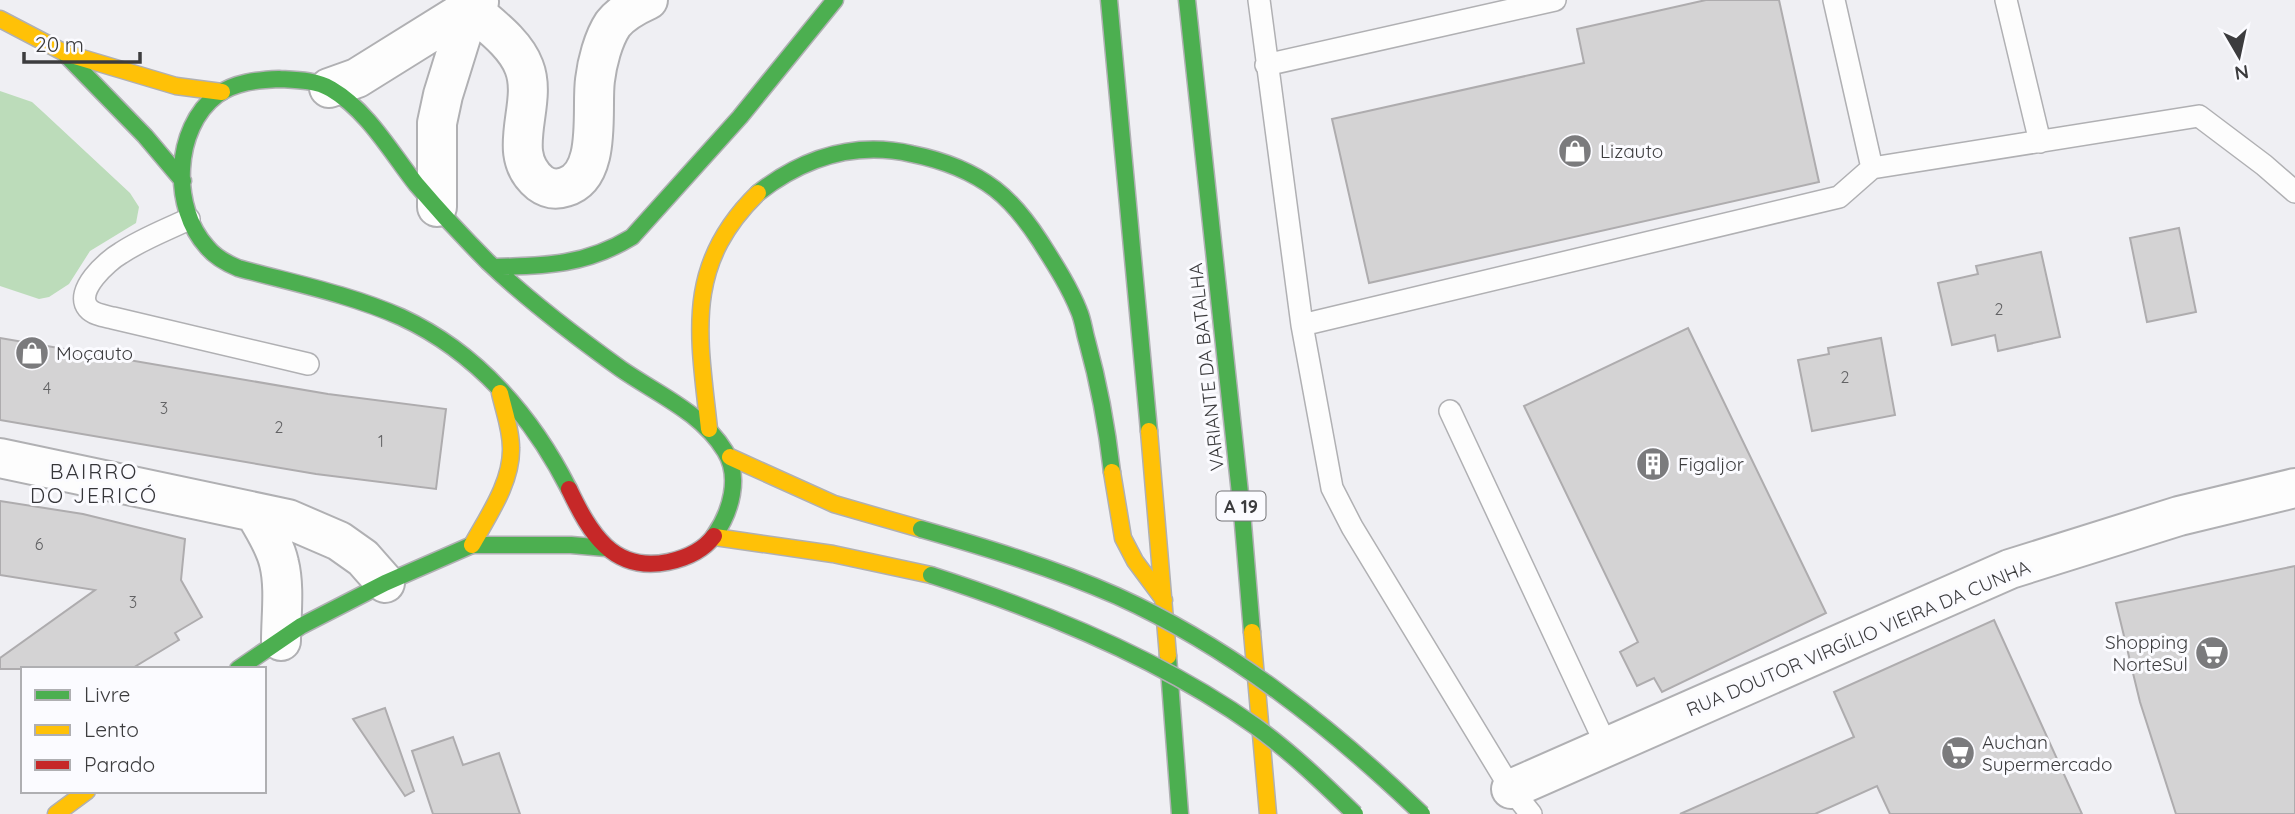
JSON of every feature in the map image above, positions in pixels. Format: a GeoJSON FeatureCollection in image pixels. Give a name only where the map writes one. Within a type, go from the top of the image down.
{"type":"FeatureCollection","features":[{"type":"Feature","properties":{"kind":"main road"},"geometry":{"type":"LineString","coordinates":[[494,267],[587,261],[614,250],[632,237],[740,117],[835,0]]}},
{"type":"Feature","properties":{"kind":"main road"},"geometry":{"type":"LineString","coordinates":[[1109,0],[1158,522],[1180,814]]}},
{"type":"Feature","properties":{"kind":"main road","name":"VARIANTE DA BATALHA"},"geometry":{"type":"LineString","coordinates":[[1187,0],[1238,471],[1268,814]]}},
{"type":"Feature","properties":{"kind":"main road"},"geometry":{"type":"LineString","coordinates":[[0,19],[65,53],[176,86],[222,92]]}},
{"type":"Feature","properties":{"kind":"main road"},"geometry":{"type":"LineString","coordinates":[[65,53],[145,136],[183,181]]}},
{"type":"Feature","properties":{"kind":"main road"},"geometry":{"type":"LineString","coordinates":[[247,80],[303,81],[329,88],[349,102],[437,207],[494,267],[594,349],[715,434],[730,457],[733,483],[725,520],[715,537],[701,550],[687,557],[662,563],[643,564],[623,559],[606,548],[588,523],[551,454],[525,418],[467,357],[422,328],[387,312],[222,261],[203,243],[189,219],[183,181],[184,161],[191,130],[209,102],[222,92],[247,80]]}},
{"type":"Feature","properties":{"kind":"main road"},"geometry":{"type":"LineString","coordinates":[[709,429],[701,349],[700,292],[710,261],[722,238],[751,197],[778,177],[826,155],[885,148],[935,158],[972,173],[1014,206],[1045,251],[1079,311],[1099,383],[1124,540],[1164,600]]}},
{"type":"Feature","properties":{"kind":"main road"},"geometry":{"type":"LineString","coordinates":[[472,545],[511,463],[509,433],[499,389]]}},
{"type":"Feature","properties":{"kind":"main road"},"geometry":{"type":"LineString","coordinates":[[730,457],[834,504],[989,548],[1070,576],[1119,599],[1237,662],[1304,709],[1377,769],[1422,814]]}},
{"type":"Feature","properties":{"kind":"main road"},"geometry":{"type":"LineString","coordinates":[[715,537],[846,556],[931,575],[1038,611],[1107,641],[1154,666],[1257,728],[1307,769],[1355,814]]}},
{"type":"Feature","properties":{"kind":"main road"},"geometry":{"type":"LineString","coordinates":[[242,667],[302,626],[385,583],[472,545],[557,544],[606,548]]}},
{"type":"Feature","properties":{"kind":"main road"},"geometry":{"type":"LineString","coordinates":[[56,814],[84,793]]}},
{"type":"Feature","properties":{"kind":"street"},"geometry":{"type":"LineString","coordinates":[[476,4],[517,53],[524,67],[528,83],[522,143],[524,161],[531,175],[544,186],[555,189],[569,187],[592,153],[595,79],[602,49],[614,23],[635,6],[648,0]]}},
{"type":"Feature","properties":{"kind":"street"},"geometry":{"type":"LineString","coordinates":[[329,88],[357,78],[476,4]]}},
{"type":"Feature","properties":{"kind":"street"},"geometry":{"type":"LineString","coordinates":[[437,207],[437,122],[443,95],[476,4]]}},
{"type":"Feature","properties":{"kind":"street"},"geometry":{"type":"LineString","coordinates":[[0,458],[288,519],[339,541],[363,558],[385,583]]}},
{"type":"Feature","properties":{"kind":"street","name":"RUA DOUTOR VIRGÍLIO VIEIRA DA CUNHA"},"geometry":{"type":"LineString","coordinates":[[1521,802],[1607,747],[2010,569],[2179,516],[2295,488]]}},
{"type":"Feature","properties":{"kind":"street"},"geometry":{"type":"LineString","coordinates":[[254,513],[279,562],[282,586],[281,641]]}},
{"type":"Feature","properties":{"kind":"lane"},"geometry":{"type":"LineString","coordinates":[[1259,0],[1302,325],[1332,488],[1352,527],[1521,802]]}},
{"type":"Feature","properties":{"kind":"lane"},"geometry":{"type":"LineString","coordinates":[[1266,65],[1555,0]]}},
{"type":"Feature","properties":{"kind":"lane"},"geometry":{"type":"LineString","coordinates":[[1834,0],[1872,168]]}},
{"type":"Feature","properties":{"kind":"lane"},"geometry":{"type":"LineString","coordinates":[[2006,0],[2040,142]]}},
{"type":"Feature","properties":{"kind":"lane"},"geometry":{"type":"LineString","coordinates":[[1302,325],[1839,197],[1872,168],[2199,116],[2295,192]]}},
{"type":"Feature","properties":{"kind":"lane"},"geometry":{"type":"LineString","coordinates":[[189,219],[121,252],[104,265],[86,290],[88,307],[97,314],[309,364]]}},
{"type":"Feature","properties":{"kind":"lane"},"geometry":{"type":"LineString","coordinates":[[1450,411],[1607,747]]}},
{"type":"Feature","properties":{"kind":"green space"},"geometry":{"type":"Polygon","coordinates":[[[0,91],[32,102],[130,193],[139,207],[136,223],[90,251],[69,284],[49,297],[39,299],[0,286],[0,91]]]}},
{"type":"Feature","properties":{"kind":"building","name":"Lizauto"},"geometry":{"type":"Polygon","coordinates":[[[1706,0],[1779,0],[1819,182],[1369,283],[1332,119],[1584,63],[1577,29],[1706,0]]]}},
{"type":"Feature","properties":{"kind":"building"},"geometry":{"type":"Polygon","coordinates":[[[2179,228],[2196,312],[2147,322],[2130,238],[2179,228]]]}},
{"type":"Feature","properties":{"kind":"building"},"geometry":{"type":"Polygon","coordinates":[[[2041,252],[2060,337],[1998,351],[1995,335],[1952,345],[1938,283],[1978,274],[1976,266],[2041,252]]]}},
{"type":"Feature","properties":{"kind":"building","name":"Figaljor"},"geometry":{"type":"Polygon","coordinates":[[[1688,328],[1826,613],[1662,692],[1654,678],[1637,686],[1620,652],[1638,642],[1524,406],[1688,328]]]}},
{"type":"Feature","properties":{"kind":"building"},"geometry":{"type":"Polygon","coordinates":[[[0,338],[328,394],[446,409],[436,489],[316,474],[0,420],[0,338]]]}},
{"type":"Feature","properties":{"kind":"building"},"geometry":{"type":"Polygon","coordinates":[[[1881,338],[1895,415],[1812,431],[1798,360],[1829,354],[1828,348],[1881,338]]]}},
{"type":"Feature","properties":{"kind":"building"},"geometry":{"type":"Polygon","coordinates":[[[0,501],[83,514],[185,539],[181,580],[202,617],[175,633],[179,640],[134,667],[0,669],[0,658],[95,590],[0,575],[0,501]]]}},
{"type":"Feature","properties":{"kind":"building","name":"Shopping NorteSul"},"geometry":{"type":"Polygon","coordinates":[[[2295,566],[2295,814],[2176,814],[2140,702],[2116,603],[2295,566]]]}},
{"type":"Feature","properties":{"kind":"building","name":"Auchan Supermercado"},"geometry":{"type":"Polygon","coordinates":[[[1994,620],[2082,814],[1890,814],[1877,786],[1815,814],[1680,814],[1854,737],[1834,692],[1994,620]]]}},
{"type":"Feature","properties":{"kind":"building"},"geometry":{"type":"Polygon","coordinates":[[[385,708],[414,791],[405,796],[353,719],[385,708]]]}},
{"type":"Feature","properties":{"kind":"building"},"geometry":{"type":"Polygon","coordinates":[[[453,737],[463,765],[499,753],[520,814],[433,814],[412,751],[453,737]]]}},
{"type":"Feature","properties":{"kind":"traffic: fast"},"geometry":{"type":"LineString","coordinates":[[494,267],[531,266],[582,259],[632,237],[740,117],[835,0]]}},
{"type":"Feature","properties":{"kind":"traffic: fast"},"geometry":{"type":"LineString","coordinates":[[1109,0],[1149,431]]}},
{"type":"Feature","properties":{"kind":"traffic: fast"},"geometry":{"type":"LineString","coordinates":[[1187,0],[1242,512],[1252,632]]}},
{"type":"Feature","properties":{"kind":"traffic: fast"},"geometry":{"type":"LineString","coordinates":[[66,55],[145,136],[183,181]]}},
{"type":"Feature","properties":{"kind":"traffic: fast"},"geometry":{"type":"LineString","coordinates":[[279,79],[319,84],[344,98],[388,145],[433,204],[488,262],[587,344],[704,425],[725,451],[730,461],[733,483],[729,505],[714,536]]}},
{"type":"Feature","properties":{"kind":"traffic: fast"},"geometry":{"type":"LineString","coordinates":[[279,79],[246,82],[231,87],[202,109],[192,127],[185,147],[182,169],[187,211],[195,231],[214,254],[238,268],[341,295],[381,309],[429,331],[454,348],[500,389],[520,412],[538,436],[569,489]]}},
{"type":"Feature","properties":{"kind":"traffic: fast"},"geometry":{"type":"LineString","coordinates":[[758,193],[793,170],[811,162],[850,151],[870,150],[912,154],[945,163],[976,176],[995,189],[1025,219],[1061,275],[1079,311],[1099,390],[1112,472]]}},
{"type":"Feature","properties":{"kind":"traffic: fast"},"geometry":{"type":"LineString","coordinates":[[921,529],[1069,576],[1117,596],[1200,640],[1240,665],[1316,721],[1422,814]]}},
{"type":"Feature","properties":{"kind":"traffic: fast"},"geometry":{"type":"LineString","coordinates":[[241,667],[301,626],[385,583],[472,545],[571,545],[606,548]]}},
{"type":"Feature","properties":{"kind":"traffic: fast"},"geometry":{"type":"LineString","coordinates":[[931,575],[1057,620],[1180,679],[1268,736],[1355,814]]}},
{"type":"Feature","properties":{"kind":"traffic: fast"},"geometry":{"type":"LineString","coordinates":[[1168,656],[1180,814]]}},
{"type":"Feature","properties":{"kind":"traffic: slow"},"geometry":{"type":"LineString","coordinates":[[0,19],[65,53],[176,86],[222,92]]}},
{"type":"Feature","properties":{"kind":"traffic: slow"},"geometry":{"type":"LineString","coordinates":[[709,429],[700,333],[707,275],[717,248],[734,220],[758,193]]}},
{"type":"Feature","properties":{"kind":"traffic: slow"},"geometry":{"type":"LineString","coordinates":[[472,545],[498,498],[508,473],[510,434],[500,393]]}},
{"type":"Feature","properties":{"kind":"traffic: slow"},"geometry":{"type":"LineString","coordinates":[[1149,431],[1168,656]]}},
{"type":"Feature","properties":{"kind":"traffic: slow"},"geometry":{"type":"LineString","coordinates":[[730,457],[834,504],[921,529]]}},
{"type":"Feature","properties":{"kind":"traffic: slow"},"geometry":{"type":"LineString","coordinates":[[1112,472],[1123,538],[1135,561],[1164,600]]}},
{"type":"Feature","properties":{"kind":"traffic: slow"},"geometry":{"type":"LineString","coordinates":[[715,537],[833,554],[931,575]]}},
{"type":"Feature","properties":{"kind":"traffic: slow"},"geometry":{"type":"LineString","coordinates":[[1252,632],[1268,814]]}},
{"type":"Feature","properties":{"kind":"traffic: slow"},"geometry":{"type":"LineString","coordinates":[[56,814],[84,793]]}},
{"type":"Feature","properties":{"kind":"traffic: jam"},"geometry":{"type":"LineString","coordinates":[[569,489],[595,534],[618,555],[632,561],[649,564],[682,558],[700,550],[714,536]]}},
{"type":"Feature","properties":{"kind":"place","name":"Lizauto"},"geometry":{"type":"Point","coordinates":[1575,151]}},
{"type":"Feature","properties":{"kind":"place","name":"Moçauto"},"geometry":{"type":"Point","coordinates":[32,353]}},
{"type":"Feature","properties":{"kind":"place","name":"Figaljor"},"geometry":{"type":"Point","coordinates":[1653,464]}},
{"type":"Feature","properties":{"kind":"place","name":"Shopping NorteSul"},"geometry":{"type":"Point","coordinates":[2212,653]}},
{"type":"Feature","properties":{"kind":"place","name":"Auchan Supermercado"},"geometry":{"type":"Point","coordinates":[1958,753]}},
{"type":"Feature","properties":{"kind":"district","name":"BAIRRO DO JERICÓ"},"geometry":{"type":"Point","coordinates":[94,483]}}]}
